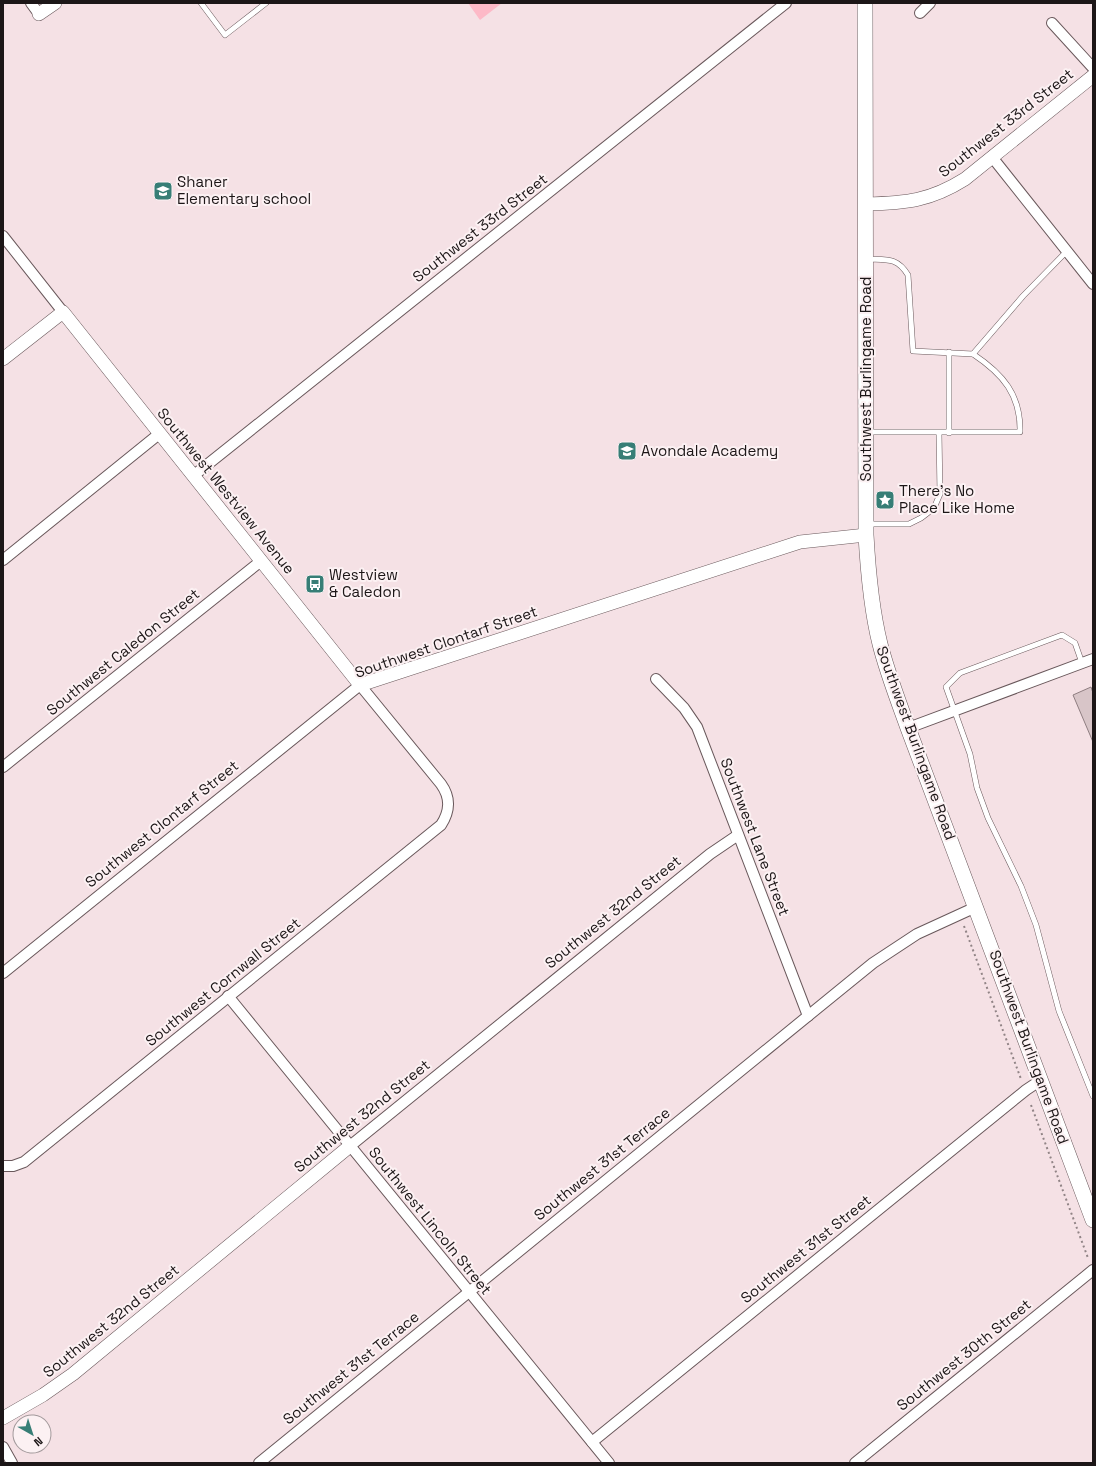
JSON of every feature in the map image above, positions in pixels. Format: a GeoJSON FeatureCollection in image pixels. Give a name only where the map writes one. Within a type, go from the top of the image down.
{"type":"FeatureCollection","features":[{"type":"Feature","properties":{"kind":"main road","name":"Southwest Burlingame Road"},"geometry":{"type":"LineString","coordinates":[[865,3],[866,529],[869,583],[880,643],[908,728],[1093,1220]]}},
{"type":"Feature","properties":{"kind":"street"},"geometry":{"type":"LineString","coordinates":[[31,3],[40,14],[55,3]]}},
{"type":"Feature","properties":{"kind":"street","name":"Southwest 33rd Street"},"geometry":{"type":"LineString","coordinates":[[193,476],[786,3]]}},
{"type":"Feature","properties":{"kind":"street"},"geometry":{"type":"LineString","coordinates":[[920,13],[930,3]]}},
{"type":"Feature","properties":{"kind":"street"},"geometry":{"type":"LineString","coordinates":[[1052,22],[1093,68]]}},
{"type":"Feature","properties":{"kind":"street","name":"Southwest 33rd Street"},"geometry":{"type":"LineString","coordinates":[[866,204],[907,202],[934,196],[965,179],[1093,76]]}},
{"type":"Feature","properties":{"kind":"street"},"geometry":{"type":"LineString","coordinates":[[992,158],[1093,284]]}},
{"type":"Feature","properties":{"kind":"street","name":"Southwest Westview Avenue"},"geometry":{"type":"LineString","coordinates":[[3,236],[159,434],[444,789],[449,805]]}},
{"type":"Feature","properties":{"kind":"street"},"geometry":{"type":"LineString","coordinates":[[3,359],[63,312]]}},
{"type":"Feature","properties":{"kind":"street"},"geometry":{"type":"LineString","coordinates":[[3,560],[159,434]]}},
{"type":"Feature","properties":{"kind":"street","name":"Southwest Clontarf Street"},"geometry":{"type":"LineString","coordinates":[[3,973],[360,685],[800,542],[866,529]]}},
{"type":"Feature","properties":{"kind":"street","name":"Southwest Caledon Street"},"geometry":{"type":"LineString","coordinates":[[3,767],[261,561]]}},
{"type":"Feature","properties":{"kind":"street"},"geometry":{"type":"LineString","coordinates":[[908,728],[1093,659]]}},
{"type":"Feature","properties":{"kind":"street","name":"Southwest Lane Street"},"geometry":{"type":"LineString","coordinates":[[656,679],[684,708],[697,727],[808,1016]]}},
{"type":"Feature","properties":{"kind":"street","name":"Southwest Cornwall Street"},"geometry":{"type":"LineString","coordinates":[[3,1166],[13,1166],[24,1162],[441,825],[446,817],[449,805]]}},
{"type":"Feature","properties":{"kind":"street","name":"Southwest 32nd Street"},"geometry":{"type":"LineString","coordinates":[[3,1418],[43,1395],[73,1374],[350,1146],[710,854],[738,835]]}},
{"type":"Feature","properties":{"kind":"street","name":"Southwest 31st Terrace"},"geometry":{"type":"LineString","coordinates":[[259,1463],[873,963],[898,945],[946,919],[976,907]]}},
{"type":"Feature","properties":{"kind":"street","name":"Southwest Lincoln Street"},"geometry":{"type":"LineString","coordinates":[[228,996],[609,1463]]}},
{"type":"Feature","properties":{"kind":"street","name":"Southwest 31st Street"},"geometry":{"type":"LineString","coordinates":[[592,1442],[1026,1090],[1041,1080]]}},
{"type":"Feature","properties":{"kind":"street","name":"Southwest 30th Street"},"geometry":{"type":"LineString","coordinates":[[855,1463],[1093,1270]]}},
{"type":"Feature","properties":{"kind":"street"},"geometry":{"type":"LineString","coordinates":[[3,1447],[12,1463]]}},
{"type":"Feature","properties":{"kind":"lane"},"geometry":{"type":"LineString","coordinates":[[201,3],[225,35],[266,3]]}},
{"type":"Feature","properties":{"kind":"lane"},"geometry":{"type":"LineString","coordinates":[[973,354],[1023,296],[1067,251]]}},
{"type":"Feature","properties":{"kind":"lane"},"geometry":{"type":"LineString","coordinates":[[866,259],[894,261],[902,266],[908,275],[913,351],[973,354],[1004,379],[1014,396],[1020,415],[1020,432],[866,432]]}},
{"type":"Feature","properties":{"kind":"lane"},"geometry":{"type":"LineString","coordinates":[[949,352],[949,433]]}},
{"type":"Feature","properties":{"kind":"lane"},"geometry":{"type":"LineString","coordinates":[[866,529],[909,524],[921,518],[934,508],[940,494],[939,433]]}},
{"type":"Feature","properties":{"kind":"lane"},"geometry":{"type":"LineString","coordinates":[[1082,663],[1076,643],[1062,635],[960,673],[946,687],[970,754],[977,788],[988,818],[1021,886],[1036,925],[1059,1011],[1093,1096]]}},
{"type":"Feature","properties":{"kind":"path"},"geometry":{"type":"LineString","coordinates":[[964,926],[1021,1079]]}},
{"type":"Feature","properties":{"kind":"path"},"geometry":{"type":"LineString","coordinates":[[1031,1105],[1088,1258]]}},
{"type":"Feature","properties":{"kind":"shaded area"},"geometry":{"type":"Polygon","coordinates":[[[468,3],[502,3],[480,20],[468,3]]]}},
{"type":"Feature","properties":{"kind":"building"},"geometry":{"type":"Polygon","coordinates":[[[1091,687],[1093,693],[1093,742],[1073,695],[1091,687]]]}},
{"type":"Feature","properties":{"kind":"place","name":"Shaner Elementary school"},"geometry":{"type":"Point","coordinates":[163,191]}},
{"type":"Feature","properties":{"kind":"place","name":"Avondale Academy"},"geometry":{"type":"Point","coordinates":[627,451]}},
{"type":"Feature","properties":{"kind":"place","name":"There’s No Place Like Home"},"geometry":{"type":"Point","coordinates":[885,500]}},
{"type":"Feature","properties":{"kind":"place","name":"Westview & Caledon"},"geometry":{"type":"Point","coordinates":[315,584]}}]}
